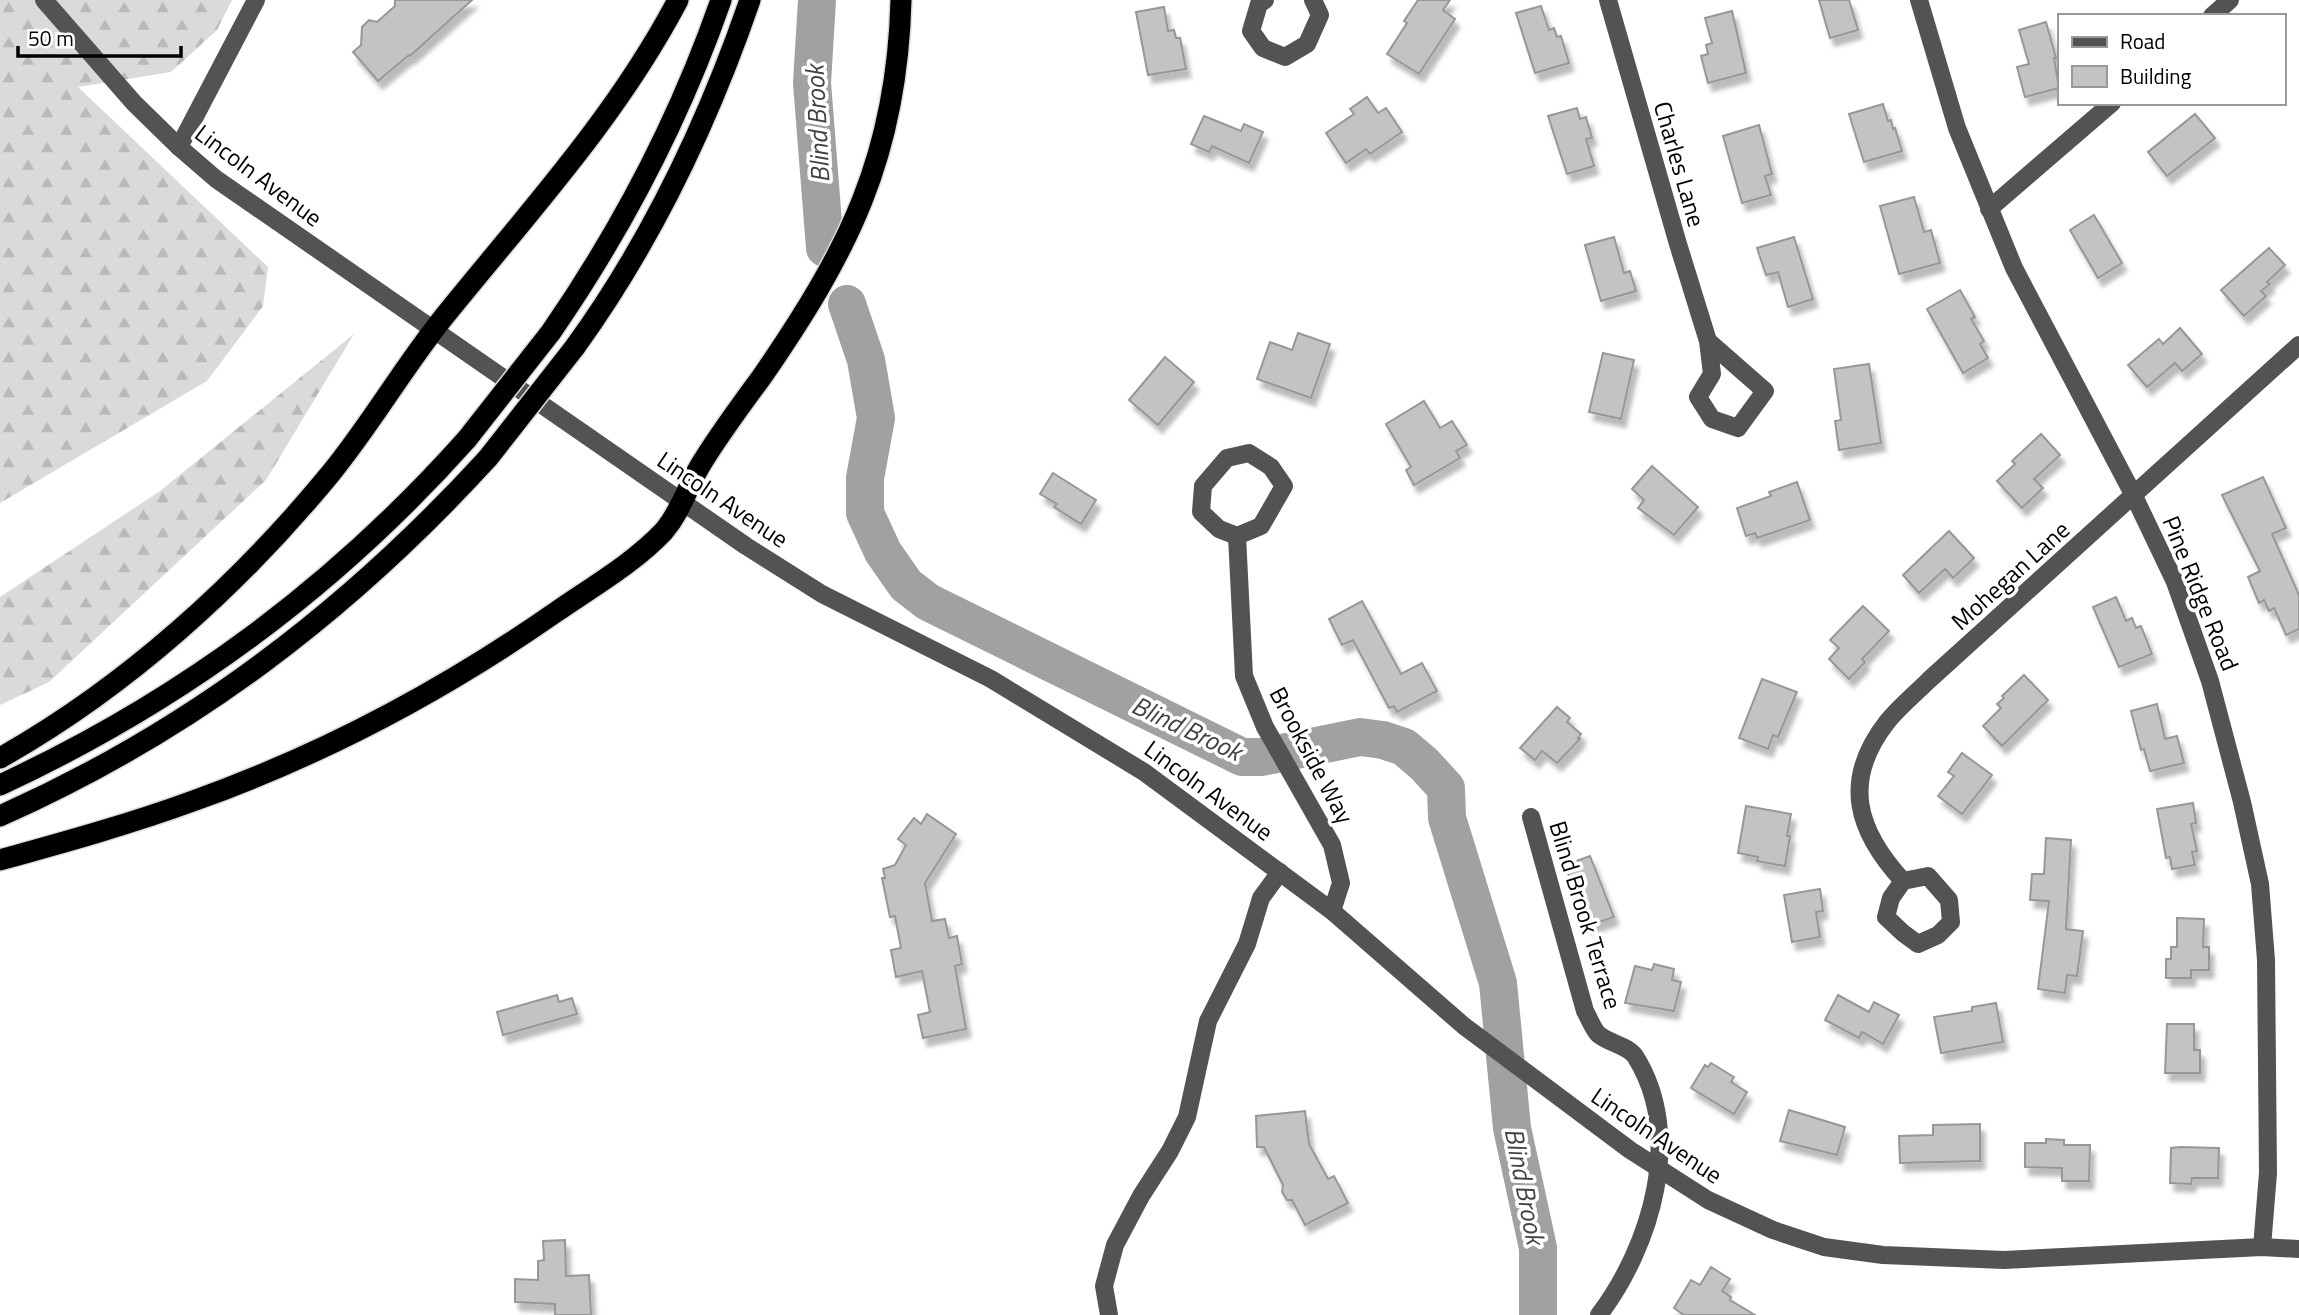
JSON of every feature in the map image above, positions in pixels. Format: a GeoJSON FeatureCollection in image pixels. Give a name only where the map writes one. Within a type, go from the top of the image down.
{"type":"FeatureCollection","features":[{"type":"Feature","properties":{"kind":"highway"},"geometry":{"type":"LineString","coordinates":[[0,758],[35,739],[175,633],[230,583],[281,531],[332,472],[433,330],[600,126],[644,60],[678,0]]}},
{"type":"Feature","properties":{"kind":"highway"},"geometry":{"type":"LineString","coordinates":[[0,785],[127,719],[205,671],[249,640],[370,540],[467,439],[551,332],[615,233],[652,163],[696,68],[721,0]]}},
{"type":"Feature","properties":{"kind":"highway"},"geometry":{"type":"LineString","coordinates":[[0,816],[148,740],[269,660],[401,549],[488,457],[575,347],[645,236],[716,92],[750,0]]}},
{"type":"Feature","properties":{"kind":"highway"},"geometry":{"type":"LineString","coordinates":[[0,860],[123,825],[196,800],[376,721],[472,668],[579,596],[653,541],[670,523],[702,461],[789,337],[832,268],[866,195],[879,156],[890,108],[899,52],[901,0]]}},
{"type":"Feature","properties":{"kind":"street","name":"Lincoln Avenue"},"geometry":{"type":"LineString","coordinates":[[44,0],[134,103],[216,179],[746,547],[822,594],[991,679],[1144,772],[1332,911],[1464,1026],[1630,1150],[1708,1200],[1773,1230],[1824,1247],[1883,1255],[2004,1260],[2262,1247],[2299,1249]]}},
{"type":"Feature","properties":{"kind":"street"},"geometry":{"type":"LineString","coordinates":[[179,147],[256,0]]}},
{"type":"Feature","properties":{"kind":"street"},"geometry":{"type":"LineString","coordinates":[[1265,0],[1259,4],[1251,31],[1262,48],[1285,57],[1307,44],[1320,15],[1313,0]]}},
{"type":"Feature","properties":{"kind":"street","name":"Charles Lane"},"geometry":{"type":"LineString","coordinates":[[1608,0],[1708,341],[1712,374],[1698,397],[1712,419],[1738,428],[1765,391],[1708,341]]}},
{"type":"Feature","properties":{"kind":"street","name":"Pine Ridge Road"},"geometry":{"type":"LineString","coordinates":[[1919,0],[1957,128],[2014,268],[2134,496],[2175,582],[2210,681],[2242,802],[2260,884],[2266,960],[2268,1159],[2262,1247]]}},
{"type":"Feature","properties":{"kind":"street"},"geometry":{"type":"LineString","coordinates":[[2214,14],[2230,0]]}},
{"type":"Feature","properties":{"kind":"street"},"geometry":{"type":"LineString","coordinates":[[1989,209],[2110,105]]}},
{"type":"Feature","properties":{"kind":"street","name":"Mohegan Lane"},"geometry":{"type":"LineString","coordinates":[[1903,881],[1884,860],[1868,833],[1860,803],[1860,778],[1870,748],[1888,722],[1929,680],[2299,345]]}},
{"type":"Feature","properties":{"kind":"street"},"geometry":{"type":"LineString","coordinates":[[1249,453],[1271,467],[1284,486],[1261,526],[1237,536],[1219,529],[1201,512],[1203,486],[1227,458],[1249,453]]}},
{"type":"Feature","properties":{"kind":"street","name":"Brookside Way"},"geometry":{"type":"LineString","coordinates":[[1237,536],[1244,676],[1265,727],[1332,845],[1341,883],[1332,911]]}},
{"type":"Feature","properties":{"kind":"street","name":"Blind Brook Terrace"},"geometry":{"type":"LineString","coordinates":[[1531,817],[1585,1011],[1598,1034],[1633,1053],[1651,1093],[1658,1117],[1659,1169],[1642,1240],[1616,1293],[1599,1315]]}},
{"type":"Feature","properties":{"kind":"street"},"geometry":{"type":"LineString","coordinates":[[1109,1315],[1104,1286],[1115,1245],[1140,1196],[1170,1151],[1187,1117],[1208,1021],[1247,944],[1261,898],[1280,872]]}},
{"type":"Feature","properties":{"kind":"green space"},"geometry":{"type":"Polygon","coordinates":[[[0,0],[232,0],[217,30],[171,72],[78,87],[268,267],[263,306],[207,381],[0,503],[0,0]]]}},
{"type":"Feature","properties":{"kind":"green space"},"geometry":{"type":"Polygon","coordinates":[[[354,334],[266,480],[49,682],[0,705],[0,597],[160,491],[354,334]]]}},
{"type":"Feature","properties":{"kind":"building"},"geometry":{"type":"Polygon","coordinates":[[[395,0],[472,0],[378,81],[353,52],[361,45],[362,27],[369,20],[377,22],[395,6],[395,0]]]}},
{"type":"Feature","properties":{"kind":"building"},"geometry":{"type":"Polygon","coordinates":[[[1418,0],[1450,0],[1443,10],[1455,19],[1419,74],[1387,54],[1418,0]]]}},
{"type":"Feature","properties":{"kind":"building"},"geometry":{"type":"Polygon","coordinates":[[[1819,0],[1849,0],[1858,30],[1830,38],[1819,0]]]}},
{"type":"Feature","properties":{"kind":"building"},"geometry":{"type":"Polygon","coordinates":[[[1541,6],[1549,30],[1554,28],[1557,37],[1561,36],[1569,63],[1535,73],[1516,13],[1541,6]]]}},
{"type":"Feature","properties":{"kind":"building"},"geometry":{"type":"Polygon","coordinates":[[[1164,7],[1168,31],[1174,30],[1176,38],[1180,38],[1186,69],[1148,75],[1136,12],[1164,7]]]}},
{"type":"Feature","properties":{"kind":"building"},"geometry":{"type":"Polygon","coordinates":[[[1732,11],[1746,73],[1708,83],[1701,56],[1708,54],[1706,45],[1712,43],[1705,18],[1732,11]]]}},
{"type":"Feature","properties":{"kind":"building"},"geometry":{"type":"Polygon","coordinates":[[[2046,22],[2056,58],[2058,88],[2025,97],[2017,67],[2029,64],[2019,30],[2046,22]]]}},
{"type":"Feature","properties":{"kind":"building"},"geometry":{"type":"Polygon","coordinates":[[[1367,97],[1378,113],[1386,108],[1402,132],[1370,154],[1366,149],[1346,163],[1326,133],[1354,114],[1350,109],[1367,97]]]}},
{"type":"Feature","properties":{"kind":"building"},"geometry":{"type":"Polygon","coordinates":[[[1883,104],[1888,121],[1891,120],[1893,129],[1895,128],[1902,151],[1864,162],[1849,114],[1883,104]]]}},
{"type":"Feature","properties":{"kind":"building"},"geometry":{"type":"Polygon","coordinates":[[[1577,108],[1580,119],[1586,117],[1592,138],[1586,139],[1594,166],[1567,174],[1548,116],[1577,108]]]}},
{"type":"Feature","properties":{"kind":"building"},"geometry":{"type":"Polygon","coordinates":[[[2195,114],[2215,138],[2167,176],[2148,152],[2195,114]]]}},
{"type":"Feature","properties":{"kind":"building"},"geometry":{"type":"Polygon","coordinates":[[[1204,116],[1241,131],[1244,124],[1263,132],[1249,163],[1212,146],[1209,152],[1191,144],[1204,116]]]}},
{"type":"Feature","properties":{"kind":"building"},"geometry":{"type":"Polygon","coordinates":[[[1759,125],[1772,174],[1765,176],[1771,195],[1742,203],[1723,136],[1759,125]]]}},
{"type":"Feature","properties":{"kind":"building"},"geometry":{"type":"Polygon","coordinates":[[[1914,197],[1924,232],[1931,230],[1940,263],[1899,274],[1880,206],[1914,197]]]}},
{"type":"Feature","properties":{"kind":"building"},"geometry":{"type":"Polygon","coordinates":[[[2094,215],[2122,263],[2098,278],[2070,230],[2094,215]]]}},
{"type":"Feature","properties":{"kind":"building"},"geometry":{"type":"Polygon","coordinates":[[[1614,237],[1624,273],[1630,271],[1636,291],[1601,301],[1585,245],[1614,237]]]}},
{"type":"Feature","properties":{"kind":"building"},"geometry":{"type":"Polygon","coordinates":[[[1794,237],[1813,299],[1788,307],[1778,272],[1766,275],[1757,248],[1794,237]]]}},
{"type":"Feature","properties":{"kind":"building"},"geometry":{"type":"Polygon","coordinates":[[[2269,248],[2285,265],[2261,291],[2266,296],[2244,316],[2221,290],[2269,248]]]}},
{"type":"Feature","properties":{"kind":"building"},"geometry":{"type":"Polygon","coordinates":[[[1960,290],[1975,317],[1971,319],[1984,341],[1980,344],[1988,358],[1963,373],[1927,309],[1960,290]]]}},
{"type":"Feature","properties":{"kind":"building"},"geometry":{"type":"Polygon","coordinates":[[[2180,328],[2202,354],[2182,371],[2175,363],[2147,387],[2128,365],[2159,339],[2163,344],[2180,328]]]}},
{"type":"Feature","properties":{"kind":"building"},"geometry":{"type":"Polygon","coordinates":[[[1298,333],[1330,344],[1311,398],[1257,379],[1270,342],[1292,350],[1298,333]]]}},
{"type":"Feature","properties":{"kind":"building"},"geometry":{"type":"Polygon","coordinates":[[[1603,353],[1634,360],[1621,419],[1589,412],[1603,353]]]}},
{"type":"Feature","properties":{"kind":"building"},"geometry":{"type":"Polygon","coordinates":[[[1165,357],[1194,382],[1158,425],[1129,400],[1165,357]]]}},
{"type":"Feature","properties":{"kind":"building"},"geometry":{"type":"Polygon","coordinates":[[[1869,364],[1881,443],[1839,450],[1835,421],[1841,420],[1834,369],[1869,364]]]}},
{"type":"Feature","properties":{"kind":"building"},"geometry":{"type":"Polygon","coordinates":[[[1424,401],[1440,428],[1452,421],[1467,445],[1456,451],[1460,458],[1414,485],[1406,470],[1411,467],[1386,424],[1424,401]]]}},
{"type":"Feature","properties":{"kind":"building"},"geometry":{"type":"Polygon","coordinates":[[[2041,434],[2060,455],[2034,479],[2043,488],[2022,508],[1997,481],[2015,464],[2012,461],[2041,434]]]}},
{"type":"Feature","properties":{"kind":"building"},"geometry":{"type":"Polygon","coordinates":[[[1652,466],[1698,507],[1674,535],[1638,508],[1644,500],[1632,489],[1652,466]]]}},
{"type":"Feature","properties":{"kind":"building"},"geometry":{"type":"Polygon","coordinates":[[[1053,473],[1096,500],[1081,524],[1054,507],[1057,504],[1040,494],[1053,473]]]}},
{"type":"Feature","properties":{"kind":"building"},"geometry":{"type":"Polygon","coordinates":[[[2263,477],[2286,528],[2272,534],[2299,595],[2299,629],[2286,635],[2274,608],[2269,611],[2264,600],[2259,603],[2248,577],[2260,571],[2222,495],[2263,477]]]}},
{"type":"Feature","properties":{"kind":"building"},"geometry":{"type":"Polygon","coordinates":[[[1797,482],[1810,520],[1757,538],[1755,533],[1746,536],[1737,508],[1771,496],[1769,492],[1797,482]]]}},
{"type":"Feature","properties":{"kind":"building"},"geometry":{"type":"Polygon","coordinates":[[[1949,531],[1974,558],[1953,578],[1945,569],[1919,593],[1903,575],[1949,531]]]}},
{"type":"Feature","properties":{"kind":"building"},"geometry":{"type":"Polygon","coordinates":[[[2116,597],[2126,621],[2132,618],[2136,628],[2141,626],[2152,654],[2119,667],[2093,607],[2116,597]]]}},
{"type":"Feature","properties":{"kind":"building"},"geometry":{"type":"Polygon","coordinates":[[[1362,601],[1401,674],[1422,663],[1437,691],[1397,712],[1394,706],[1389,708],[1353,640],[1342,645],[1329,619],[1362,601]]]}},
{"type":"Feature","properties":{"kind":"building"},"geometry":{"type":"Polygon","coordinates":[[[1863,606],[1889,631],[1862,659],[1865,662],[1849,679],[1829,659],[1839,648],[1830,640],[1863,606]]]}},
{"type":"Feature","properties":{"kind":"building"},"geometry":{"type":"Polygon","coordinates":[[[2024,675],[2048,700],[2002,746],[1983,726],[2001,708],[1997,704],[2004,698],[2002,696],[2024,675]]]}},
{"type":"Feature","properties":{"kind":"building"},"geometry":{"type":"Polygon","coordinates":[[[1762,679],[1797,692],[1778,737],[1773,735],[1768,749],[1739,738],[1762,679]]]}},
{"type":"Feature","properties":{"kind":"building"},"geometry":{"type":"Polygon","coordinates":[[[2157,704],[2165,739],[2177,736],[2184,763],[2150,771],[2144,749],[2141,750],[2131,711],[2157,704]]]}},
{"type":"Feature","properties":{"kind":"building"},"geometry":{"type":"Polygon","coordinates":[[[1557,707],[1570,718],[1567,722],[1581,734],[1578,738],[1580,739],[1557,763],[1542,751],[1535,760],[1520,748],[1557,707]]]}},
{"type":"Feature","properties":{"kind":"building"},"geometry":{"type":"Polygon","coordinates":[[[1962,753],[1992,775],[1962,814],[1938,796],[1954,776],[1948,772],[1962,753]]]}},
{"type":"Feature","properties":{"kind":"building"},"geometry":{"type":"Polygon","coordinates":[[[2193,803],[2196,823],[2191,824],[2197,851],[2192,852],[2195,865],[2172,869],[2170,857],[2166,858],[2157,809],[2193,803]]]}},
{"type":"Feature","properties":{"kind":"building"},"geometry":{"type":"Polygon","coordinates":[[[1746,806],[1791,814],[1785,866],[1757,861],[1758,857],[1738,853],[1746,806]]]}},
{"type":"Feature","properties":{"kind":"building"},"geometry":{"type":"Polygon","coordinates":[[[927,814],[956,834],[925,883],[932,921],[945,919],[949,938],[957,936],[962,964],[955,966],[966,1029],[923,1038],[918,1015],[930,1012],[922,971],[896,977],[891,950],[901,948],[895,916],[890,917],[882,878],[885,878],[883,869],[895,865],[906,845],[898,839],[914,818],[921,824],[927,814]]]}},
{"type":"Feature","properties":{"kind":"building"},"geometry":{"type":"Polygon","coordinates":[[[2046,838],[2071,840],[2066,929],[2083,931],[2077,976],[2067,975],[2065,993],[2038,989],[2049,901],[2030,900],[2032,874],[2044,874],[2046,838]]]}},
{"type":"Feature","properties":{"kind":"building"},"geometry":{"type":"Polygon","coordinates":[[[1590,856],[1614,917],[1588,926],[1585,917],[1581,918],[1565,865],[1590,856]]]}},
{"type":"Feature","properties":{"kind":"building"},"geometry":{"type":"Polygon","coordinates":[[[1820,889],[1823,911],[1816,912],[1820,937],[1792,942],[1784,895],[1820,889]]]}},
{"type":"Feature","properties":{"kind":"building"},"geometry":{"type":"Polygon","coordinates":[[[2177,918],[2204,919],[2203,947],[2209,947],[2209,970],[2191,970],[2191,978],[2166,978],[2166,959],[2171,959],[2171,947],[2177,947],[2177,918]]]}},
{"type":"Feature","properties":{"kind":"building"},"geometry":{"type":"Polygon","coordinates":[[[1654,964],[1674,969],[1672,980],[1681,982],[1674,1011],[1625,1003],[1635,966],[1652,970],[1654,964]]]}},
{"type":"Feature","properties":{"kind":"building"},"geometry":{"type":"Polygon","coordinates":[[[557,995],[559,1002],[572,998],[577,1014],[503,1035],[497,1012],[557,995]]]}},
{"type":"Feature","properties":{"kind":"building"},"geometry":{"type":"Polygon","coordinates":[[[1838,995],[1869,1012],[1874,1002],[1899,1015],[1883,1044],[1862,1032],[1859,1038],[1825,1020],[1838,995]]]}},
{"type":"Feature","properties":{"kind":"building"},"geometry":{"type":"Polygon","coordinates":[[[1996,1003],[2003,1042],[1941,1053],[1934,1017],[1972,1011],[1972,1007],[1996,1003]]]}},
{"type":"Feature","properties":{"kind":"building"},"geometry":{"type":"Polygon","coordinates":[[[2167,1024],[2194,1024],[2194,1050],[2200,1050],[2200,1073],[2165,1073],[2167,1024]]]}},
{"type":"Feature","properties":{"kind":"building"},"geometry":{"type":"Polygon","coordinates":[[[1711,1063],[1734,1077],[1731,1082],[1747,1092],[1734,1114],[1691,1088],[1705,1065],[1708,1067],[1711,1063]]]}},
{"type":"Feature","properties":{"kind":"building"},"geometry":{"type":"Polygon","coordinates":[[[1789,1110],[1845,1127],[1837,1155],[1780,1141],[1789,1110]]]}},
{"type":"Feature","properties":{"kind":"building"},"geometry":{"type":"Polygon","coordinates":[[[1305,1111],[1309,1144],[1328,1179],[1334,1176],[1348,1203],[1305,1225],[1292,1200],[1287,1200],[1282,1192],[1283,1185],[1264,1147],[1257,1147],[1256,1116],[1305,1111]]]}},
{"type":"Feature","properties":{"kind":"building"},"geometry":{"type":"Polygon","coordinates":[[[1980,1124],[1980,1161],[1900,1163],[1899,1136],[1933,1135],[1933,1125],[1980,1124]]]}},
{"type":"Feature","properties":{"kind":"building"},"geometry":{"type":"Polygon","coordinates":[[[2046,1139],[2064,1140],[2064,1145],[2090,1145],[2089,1181],[2062,1181],[2062,1168],[2025,1167],[2025,1143],[2046,1143],[2046,1139]]]}},
{"type":"Feature","properties":{"kind":"building"},"geometry":{"type":"Polygon","coordinates":[[[2171,1148],[2219,1148],[2218,1178],[2192,1178],[2191,1184],[2170,1183],[2171,1148]]]}},
{"type":"Feature","properties":{"kind":"building"},"geometry":{"type":"Polygon","coordinates":[[[565,1240],[566,1276],[589,1275],[591,1315],[555,1315],[555,1304],[515,1302],[515,1279],[538,1280],[538,1261],[544,1260],[543,1241],[565,1240]]]}},
{"type":"Feature","properties":{"kind":"building"},"geometry":{"type":"Polygon","coordinates":[[[1711,1267],[1730,1279],[1722,1291],[1731,1297],[1730,1300],[1755,1315],[1684,1315],[1674,1308],[1691,1280],[1700,1285],[1711,1267]]]}},
{"type":"Feature","properties":{"kind":"waterway","name":"Blind Brook"},"geometry":{"type":"LineString","coordinates":[[817,0],[812,83],[825,248]]}},
{"type":"Feature","properties":{"kind":"waterway","name":"Blind Brook"},"geometry":{"type":"LineString","coordinates":[[847,304],[866,360],[876,418],[865,478],[865,513],[883,552],[906,585],[928,602],[1242,757],[1262,757],[1360,737],[1383,740],[1404,747],[1446,788],[1447,818],[1498,983],[1512,1128],[1538,1248],[1538,1315]]}}]}
